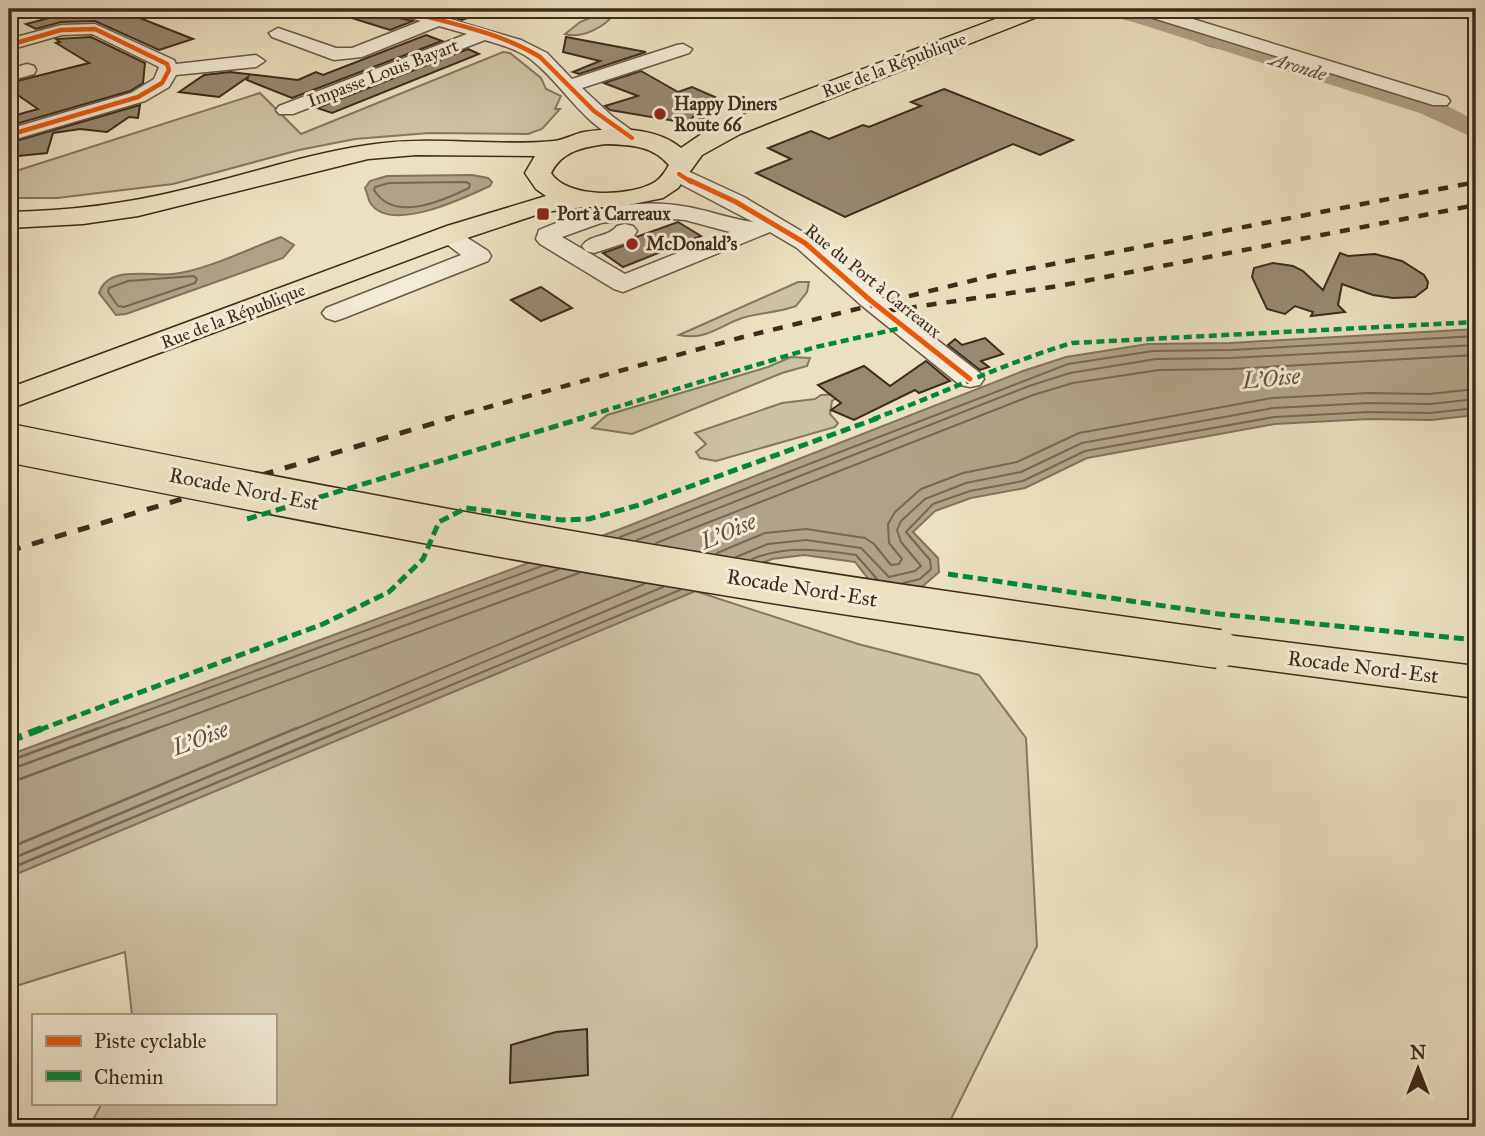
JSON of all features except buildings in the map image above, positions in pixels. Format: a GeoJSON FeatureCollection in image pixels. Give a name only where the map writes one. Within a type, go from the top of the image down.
{"type":"FeatureCollection","features":[{"type":"Feature","properties":{"kind":"main road","name":"Rue de la République"},"geometry":{"type":"LineString","coordinates":[[652,202],[696,148],[749,121],[1040,9]]}},
{"type":"Feature","properties":{"kind":"main road","name":"Rue de la République"},"geometry":{"type":"LineString","coordinates":[[458,149],[566,145],[604,137],[640,139],[686,136],[749,121]]}},
{"type":"Feature","properties":{"kind":"main road"},"geometry":{"type":"LineString","coordinates":[[640,139],[668,148],[680,169]]}},
{"type":"Feature","properties":{"kind":"main road","name":"Rue de la République"},"geometry":{"type":"LineString","coordinates":[[452,234],[527,194],[539,175],[540,164],[566,145]]}},
{"type":"Feature","properties":{"kind":"main road"},"geometry":{"type":"LineString","coordinates":[[9,220],[50,220],[158,204],[312,163],[369,151],[419,147],[458,149],[522,164],[539,175],[555,191],[585,199],[652,202]]}},
{"type":"Feature","properties":{"kind":"main road","name":"Rue de la République"},"geometry":{"type":"LineString","coordinates":[[9,399],[452,234],[541,205],[585,199]]}},
{"type":"Feature","properties":{"kind":"main road","name":"Rocade Nord-Est"},"geometry":{"type":"LineString","coordinates":[[9,443],[413,523],[610,558],[1060,627],[1476,682]]}},
{"type":"Feature","properties":{"kind":"street"},"geometry":{"type":"LineString","coordinates":[[397,9],[481,34],[539,55],[582,103],[612,127],[640,139]]}},
{"type":"Feature","properties":{"kind":"street"},"geometry":{"type":"LineString","coordinates":[[1143,9],[1440,101]]}},
{"type":"Feature","properties":{"kind":"street"},"geometry":{"type":"LineString","coordinates":[[9,45],[61,30],[78,20],[167,64],[169,70],[162,83],[138,97],[9,135]]}},
{"type":"Feature","properties":{"kind":"street"},"geometry":{"type":"LineString","coordinates":[[278,33],[334,54],[344,54],[355,53],[437,21]]}},
{"type":"Feature","properties":{"kind":"street","name":"Impasse Louis Bayart"},"geometry":{"type":"LineString","coordinates":[[286,110],[481,34]]}},
{"type":"Feature","properties":{"kind":"street"},"geometry":{"type":"LineString","coordinates":[[567,87],[683,49]]}},
{"type":"Feature","properties":{"kind":"street"},"geometry":{"type":"LineString","coordinates":[[169,70],[256,61]]}},
{"type":"Feature","properties":{"kind":"street"},"geometry":{"type":"LineString","coordinates":[[566,145],[581,134],[586,122],[582,103]]}},
{"type":"Feature","properties":{"kind":"street","name":"Rue du Port à Carreaux"},"geometry":{"type":"LineString","coordinates":[[680,169],[696,186],[736,202],[764,224]]}},
{"type":"Feature","properties":{"kind":"street","name":"Rue du Port à Carreaux"},"geometry":{"type":"LineString","coordinates":[[652,202],[689,198],[764,224],[805,243],[870,300],[970,379]]}},
{"type":"Feature","properties":{"kind":"street"},"geometry":{"type":"LineString","coordinates":[[652,202],[641,225],[604,234],[596,239],[591,251],[618,268],[623,268],[710,237],[729,226]]}},
{"type":"Feature","properties":{"kind":"street"},"geometry":{"type":"LineString","coordinates":[[652,202],[729,226],[764,224],[623,284],[548,239],[547,235],[585,218],[652,202]]}},
{"type":"Feature","properties":{"kind":"street"},"geometry":{"type":"LineString","coordinates":[[335,313],[479,256],[452,234]]}},
{"type":"Feature","properties":{"kind":"shaded area"},"geometry":{"type":"Polygon","coordinates":[[[595,9],[613,9],[615,13],[593,31],[579,35],[565,34],[580,22],[600,14],[601,12],[595,9]]]}},
{"type":"Feature","properties":{"kind":"shaded area"},"geometry":{"type":"Polygon","coordinates":[[[1088,9],[1134,9],[1136,12],[1129,16],[1195,29],[1233,41],[1236,46],[1209,46],[1184,34],[1088,9]]]}},
{"type":"Feature","properties":{"kind":"shaded area"},"geometry":{"type":"Polygon","coordinates":[[[503,52],[510,53],[541,78],[546,89],[561,96],[555,109],[560,109],[542,129],[528,134],[429,133],[355,139],[299,150],[173,184],[57,198],[9,198],[9,171],[260,93],[301,134],[503,52]]]}},
{"type":"Feature","properties":{"kind":"shaded area"},"geometry":{"type":"Polygon","coordinates":[[[798,282],[809,282],[807,292],[796,306],[742,318],[697,336],[679,335],[798,282]]]}},
{"type":"Feature","properties":{"kind":"shaded area"},"geometry":{"type":"Polygon","coordinates":[[[791,357],[810,358],[807,366],[782,373],[632,434],[592,428],[607,415],[768,367],[791,357]]]}},
{"type":"Feature","properties":{"kind":"shaded area"},"geometry":{"type":"Polygon","coordinates":[[[843,394],[832,401],[830,414],[838,423],[835,427],[716,461],[700,458],[696,452],[706,444],[695,433],[782,403],[815,399],[821,395],[843,394]]]}},
{"type":"Feature","properties":{"kind":"shaded area"},"geometry":{"type":"Polygon","coordinates":[[[695,591],[858,644],[979,675],[1026,738],[1037,946],[947,1127],[447,1127],[371,1123],[292,1127],[89,1127],[101,1104],[276,1104],[276,1014],[132,1014],[125,952],[9,990],[9,877],[695,591]]]}},
{"type":"Feature","properties":{"kind":"water"},"geometry":{"type":"Polygon","coordinates":[[[472,175],[488,178],[492,182],[490,186],[446,205],[411,214],[381,212],[371,204],[365,188],[370,181],[387,176],[472,175]]]}},
{"type":"Feature","properties":{"kind":"water"},"geometry":{"type":"Polygon","coordinates":[[[281,237],[294,245],[283,258],[126,314],[116,315],[99,293],[111,278],[132,274],[186,272],[281,237]]]}},
{"type":"Feature","properties":{"kind":"water","name":"L'Oise"},"geometry":{"type":"Polygon","coordinates":[[[1476,329],[1476,415],[1431,420],[1369,419],[1275,424],[1087,458],[1025,488],[971,498],[935,511],[913,532],[938,558],[939,572],[923,586],[881,595],[855,562],[804,555],[772,559],[9,877],[9,755],[623,528],[1023,371],[1066,357],[1148,344],[1230,343],[1476,329]]]}},
{"type":"Feature","properties":{"kind":"waterway","name":"Aronde"},"geometry":{"type":"LineString","coordinates":[[1116,9],[1429,107],[1476,131]]}},
{"type":"Feature","properties":{"kind":"railway"},"geometry":{"type":"LineString","coordinates":[[445,419],[743,337],[991,276],[1476,182]]}},
{"type":"Feature","properties":{"kind":"railway"},"geometry":{"type":"LineString","coordinates":[[887,311],[1059,286],[1476,205]]}},
{"type":"Feature","properties":{"kind":"railway"},"geometry":{"type":"LineString","coordinates":[[9,551],[451,418]]}},
{"type":"Feature","properties":{"kind":"marked path"},"geometry":{"type":"LineString","coordinates":[[9,741],[323,624],[389,592],[423,559],[439,522],[466,508],[562,520],[589,519],[639,505],[926,400],[1025,357],[1072,343],[1476,322]]}},
{"type":"Feature","properties":{"kind":"marked path"},"geometry":{"type":"LineString","coordinates":[[247,519],[816,347],[906,327]]}},
{"type":"Feature","properties":{"kind":"marked path"},"geometry":{"type":"LineString","coordinates":[[948,574],[1219,614],[1476,640]]}},
{"type":"Feature","properties":{"kind":"cycle path"},"geometry":{"type":"LineString","coordinates":[[397,9],[495,37],[530,51],[540,57],[605,121],[632,138]]}},
{"type":"Feature","properties":{"kind":"cycle path"},"geometry":{"type":"LineString","coordinates":[[9,45],[61,30],[95,29],[167,64],[169,70],[162,83],[138,97],[9,135]]}},
{"type":"Feature","properties":{"kind":"cycle path"},"geometry":{"type":"LineString","coordinates":[[679,174],[696,185],[736,202],[805,243],[870,300],[970,379]]}},
{"type":"Feature","properties":{"kind":"place","name":"Happy Diners Route 66"},"geometry":{"type":"Point","coordinates":[660,114]}},
{"type":"Feature","properties":{"kind":"place","name":"Port à Carreaux"},"geometry":{"type":"Point","coordinates":[543,214]}},
{"type":"Feature","properties":{"kind":"place","name":"McDonald's"},"geometry":{"type":"Point","coordinates":[632,244]}}]}
